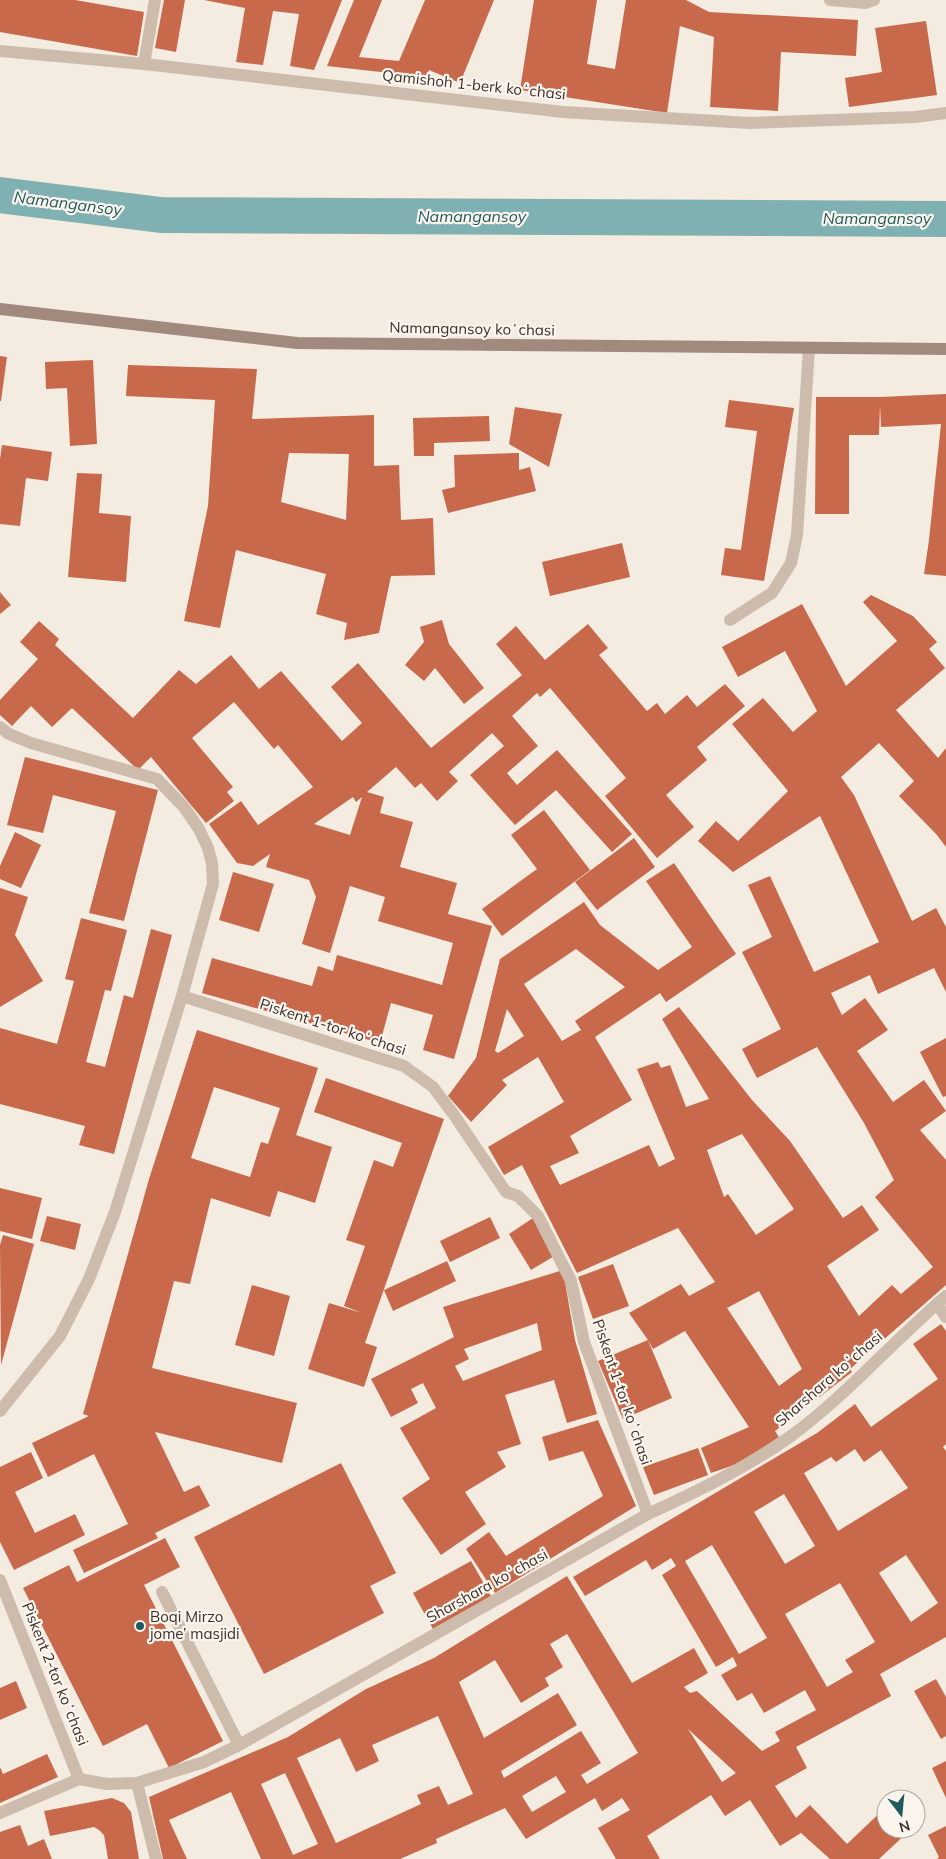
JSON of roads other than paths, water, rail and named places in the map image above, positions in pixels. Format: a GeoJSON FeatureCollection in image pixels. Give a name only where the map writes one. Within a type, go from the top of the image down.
{"type":"FeatureCollection","features":[{"type":"Feature","properties":{"kind":"street"},"geometry":{"type":"LineString","coordinates":[[144,64],[156,0]]}},
{"type":"Feature","properties":{"kind":"street"},"geometry":{"type":"LineString","coordinates":[[830,0],[866,3],[874,0]]}},
{"type":"Feature","properties":{"kind":"street","name":"Qamishoh 1-berk koʻchasi"},"geometry":{"type":"LineString","coordinates":[[0,51],[144,64],[563,112],[750,123],[905,117],[946,113]]}},
{"type":"Feature","properties":{"kind":"street","name":"Namangansoy koʻchasi"},"geometry":{"type":"LineString","coordinates":[[0,309],[297,343],[946,349]]}},
{"type":"Feature","properties":{"kind":"street"},"geometry":{"type":"LineString","coordinates":[[730,620],[772,593],[791,563],[797,535],[809,348]]}},
{"type":"Feature","properties":{"kind":"street"},"geometry":{"type":"LineString","coordinates":[[0,727],[9,734],[31,743],[157,779],[184,807],[199,829],[208,848],[212,863],[213,884],[182,996],[115,1212],[89,1279],[60,1336],[0,1411]]}},
{"type":"Feature","properties":{"kind":"street","name":"Piskent 1-tor koʻchasi"},"geometry":{"type":"LineString","coordinates":[[182,996],[404,1066],[433,1087],[506,1192],[518,1196],[538,1216],[571,1281],[584,1342],[648,1514]]}},
{"type":"Feature","properties":{"kind":"street"},"geometry":{"type":"LineString","coordinates":[[941,1300],[946,1316]]}},
{"type":"Feature","properties":{"kind":"street","name":"Sharshara koʻchasi"},"geometry":{"type":"LineString","coordinates":[[80,1779],[107,1784],[137,1783],[204,1762],[239,1745],[648,1514],[746,1466],[792,1435],[831,1403],[941,1300]]}},
{"type":"Feature","properties":{"kind":"street","name":"Piskent 2-tor koʻchasi"},"geometry":{"type":"LineString","coordinates":[[0,1580],[80,1779]]}},
{"type":"Feature","properties":{"kind":"street"},"geometry":{"type":"LineString","coordinates":[[162,1592],[239,1745]]}},
{"type":"Feature","properties":{"kind":"street"},"geometry":{"type":"LineString","coordinates":[[0,1813],[80,1779]]}},
{"type":"Feature","properties":{"kind":"street"},"geometry":{"type":"LineString","coordinates":[[137,1783],[156,1859]]}},
{"type":"Feature","properties":{"kind":"waterway","name":"Namangansoy"},"geometry":{"type":"LineString","coordinates":[[0,195],[161,215],[946,219]]}},
{"type":"Feature","properties":{"kind":"place","name":"Boqi Mirzo jome’ masjidi"},"geometry":{"type":"Point","coordinates":[140,1626]}}]}
